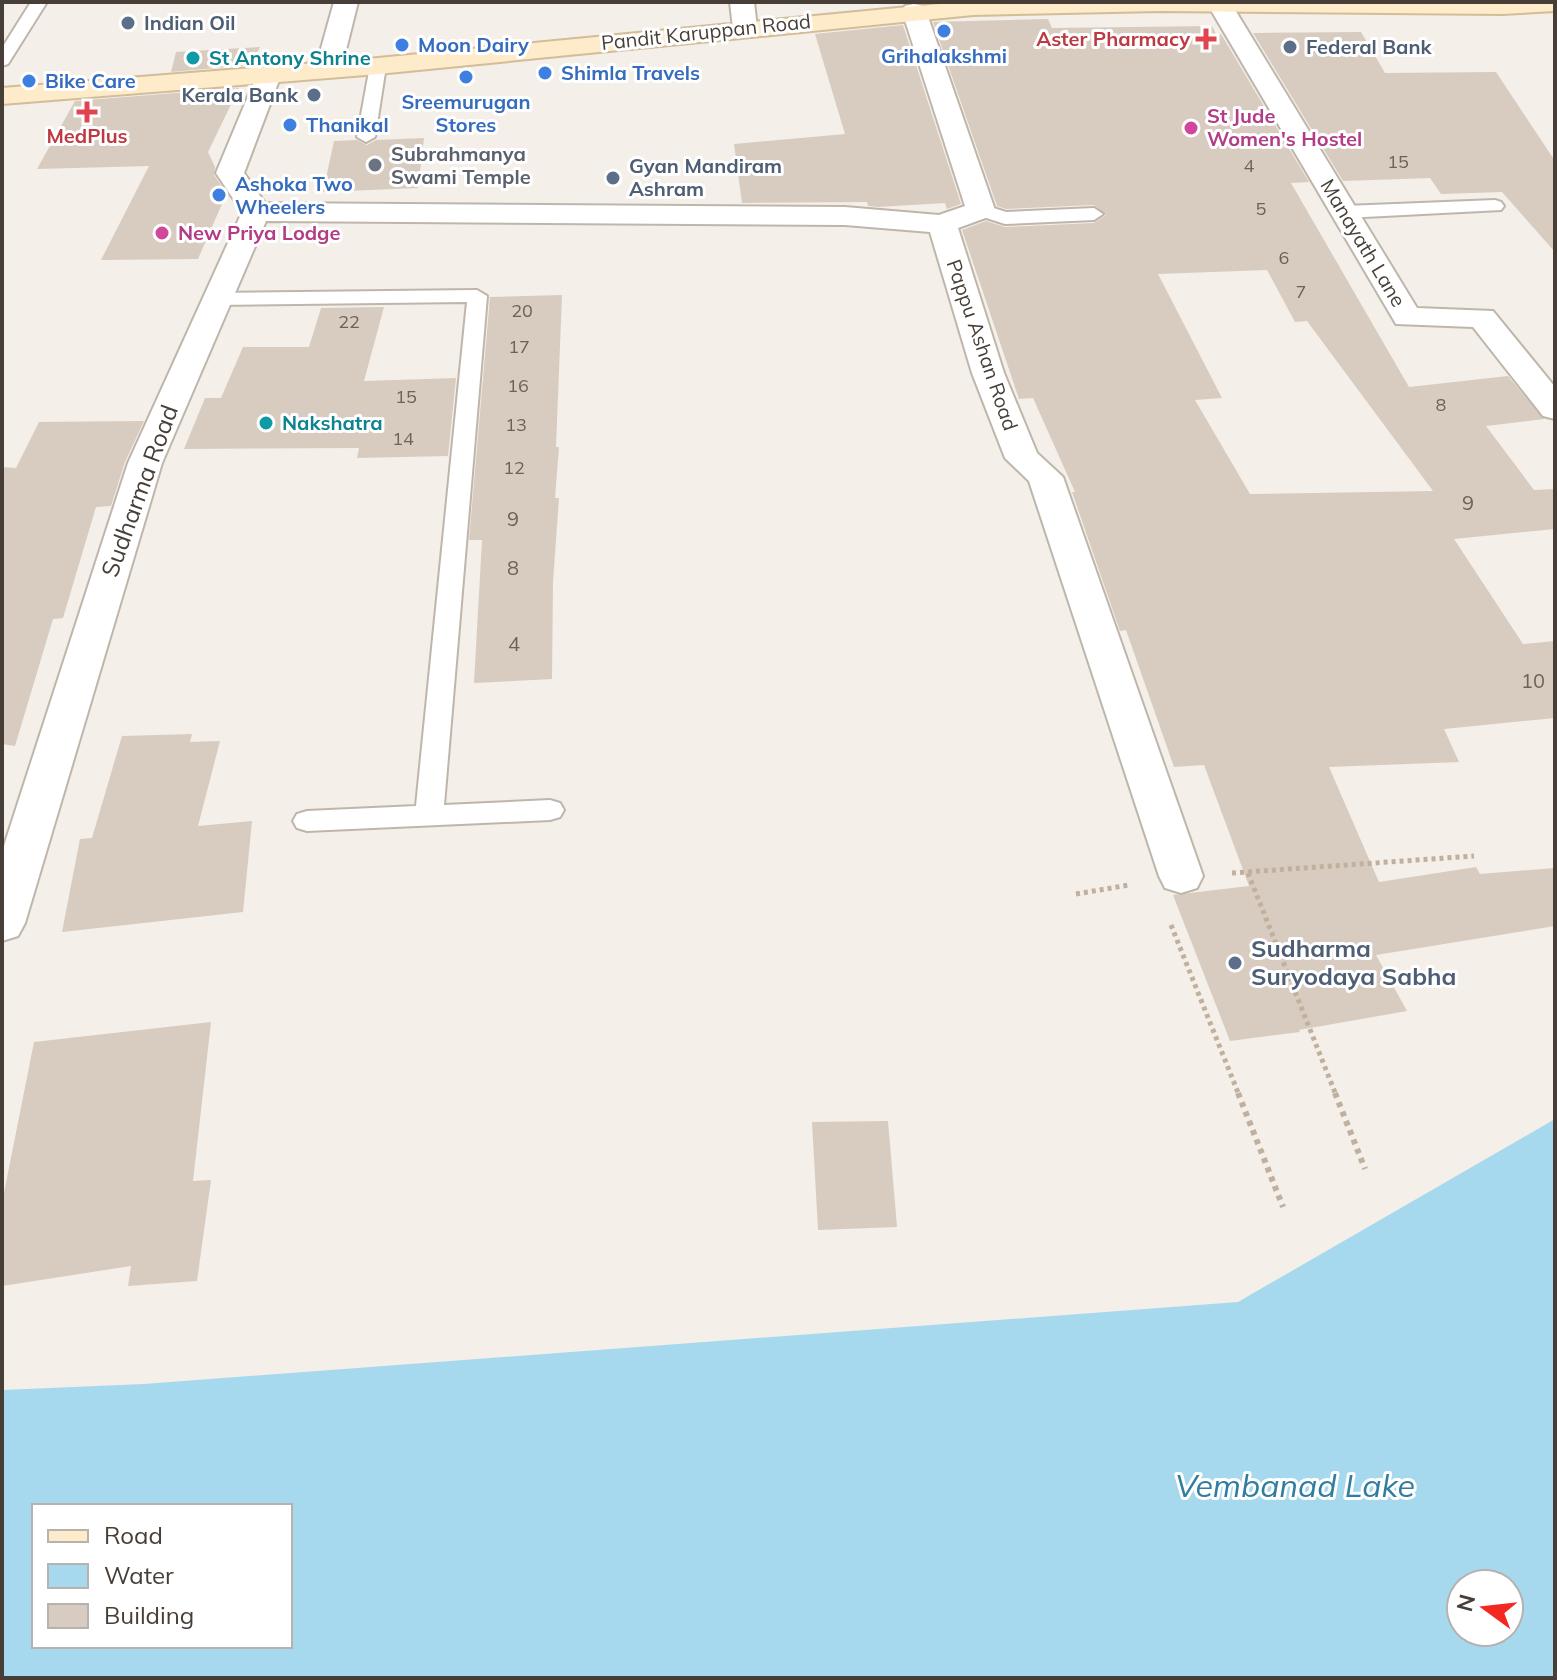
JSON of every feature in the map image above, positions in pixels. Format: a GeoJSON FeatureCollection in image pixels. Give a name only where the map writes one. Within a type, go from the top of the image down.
{"type":"FeatureCollection","features":[{"type":"Feature","properties":{"kind":"main road","name":"Pandit Karuppan Road"},"geometry":{"type":"LineString","coordinates":[[2,96],[378,66],[914,11],[988,7],[1346,4],[1502,7],[1555,4]]}},
{"type":"Feature","properties":{"kind":"street"},"geometry":{"type":"LineString","coordinates":[[328,70],[346,2]]}},
{"type":"Feature","properties":{"kind":"street"},"geometry":{"type":"LineString","coordinates":[[742,2],[745,28]]}},
{"type":"Feature","properties":{"kind":"street","name":"Manayath Lane"},"geometry":{"type":"LineString","coordinates":[[1220,5],[1407,317],[1482,318],[1555,409]]}},
{"type":"Feature","properties":{"kind":"street"},"geometry":{"type":"LineString","coordinates":[[268,75],[230,173],[256,212],[845,216],[942,224],[981,210],[914,11]]}},
{"type":"Feature","properties":{"kind":"street","name":"Sudharma Road"},"geometry":{"type":"LineString","coordinates":[[2,923],[145,463],[256,212]]}},
{"type":"Feature","properties":{"kind":"street","name":"Pappu Ashan Road"},"geometry":{"type":"LineString","coordinates":[[942,224],[999,401],[1022,458],[1045,477],[1167,879]]}},
{"type":"Feature","properties":{"kind":"lane"},"geometry":{"type":"LineString","coordinates":[[2,61],[39,2]]}},
{"type":"Feature","properties":{"kind":"lane"},"geometry":{"type":"LineString","coordinates":[[366,137],[378,66]]}},
{"type":"Feature","properties":{"kind":"lane"},"geometry":{"type":"LineString","coordinates":[[1345,212],[1495,206]]}},
{"type":"Feature","properties":{"kind":"lane"},"geometry":{"type":"LineString","coordinates":[[981,210],[1005,218],[1094,214]]}},
{"type":"Feature","properties":{"kind":"lane"},"geometry":{"type":"LineString","coordinates":[[215,299],[477,296],[429,815]]}},
{"type":"Feature","properties":{"kind":"lane"},"geometry":{"type":"LineString","coordinates":[[307,821],[550,810]]}},
{"type":"Feature","properties":{"kind":"path"},"geometry":{"type":"LineString","coordinates":[[1076,894],[1167,879],[1474,856]]}},
{"type":"Feature","properties":{"kind":"path"},"geometry":{"type":"LineString","coordinates":[[1248,873],[1365,1169]]}},
{"type":"Feature","properties":{"kind":"path"},"geometry":{"type":"LineString","coordinates":[[1167,879],[1283,1207]]}},
{"type":"Feature","properties":{"kind":"water","name":"Vembanad Lake"},"geometry":{"type":"Polygon","coordinates":[[[1555,1119],[1555,1678],[2,1678],[2,1390],[144,1384],[1238,1302],[1555,1119]]]}},
{"type":"Feature","properties":{"kind":"building"},"geometry":{"type":"Polygon","coordinates":[[[1048,19],[1052,28],[1212,26],[1216,34],[1221,34],[1309,182],[1291,183],[1409,387],[1508,376],[1544,419],[1486,426],[1534,490],[1555,489],[1555,529],[1454,539],[1523,644],[1555,641],[1555,718],[1444,729],[1459,762],[1329,767],[1379,882],[1476,867],[1480,874],[1555,868],[1555,926],[1376,955],[1407,1011],[1300,1032],[1230,1041],[1173,895],[1249,886],[1204,765],[1174,767],[1126,630],[1120,631],[1072,492],[1075,492],[1033,398],[1019,399],[962,230],[986,221],[1005,227],[1094,223],[1106,215],[1094,205],[1006,209],[997,206],[933,22],[1048,19]],[[1267,270],[1158,274],[1222,398],[1195,400],[1250,494],[1433,491],[1307,321],[1295,322],[1267,270]]]}},
{"type":"Feature","properties":{"kind":"building"},"geometry":{"type":"Polygon","coordinates":[[[903,25],[961,204],[947,209],[945,203],[878,207],[868,206],[867,202],[742,203],[734,144],[845,134],[815,34],[903,25]]]}},
{"type":"Feature","properties":{"kind":"building"},"geometry":{"type":"Polygon","coordinates":[[[1361,32],[1385,73],[1496,72],[1555,161],[1555,252],[1502,192],[1441,194],[1430,178],[1343,181],[1253,33],[1361,32]]]}},
{"type":"Feature","properties":{"kind":"building"},"geometry":{"type":"Polygon","coordinates":[[[260,47],[251,65],[171,72],[176,52],[260,47]]]}},
{"type":"Feature","properties":{"kind":"building"},"geometry":{"type":"Polygon","coordinates":[[[239,88],[208,152],[215,167],[214,175],[229,197],[225,197],[198,259],[101,260],[149,166],[37,169],[75,101],[239,88]]]}},
{"type":"Feature","properties":{"kind":"building","name":"Subrahmanya Swami Temple"},"geometry":{"type":"Polygon","coordinates":[[[424,138],[418,188],[323,192],[334,141],[357,140],[367,145],[376,140],[424,138]]]}},
{"type":"Feature","properties":{"kind":"building"},"geometry":{"type":"Polygon","coordinates":[[[562,295],[552,679],[474,683],[482,540],[469,540],[490,297],[562,295]]]}},
{"type":"Feature","properties":{"kind":"building"},"geometry":{"type":"Polygon","coordinates":[[[384,307],[364,381],[456,378],[448,456],[357,458],[359,448],[184,449],[205,398],[221,398],[243,347],[309,347],[321,308],[384,307]]]}},
{"type":"Feature","properties":{"kind":"building"},"geometry":{"type":"Polygon","coordinates":[[[144,421],[125,462],[111,506],[96,507],[63,618],[53,619],[15,746],[2,744],[2,467],[16,468],[39,422],[144,421]]]}},
{"type":"Feature","properties":{"kind":"building"},"geometry":{"type":"Polygon","coordinates":[[[192,734],[190,742],[220,741],[198,826],[252,821],[243,912],[62,932],[80,839],[92,838],[122,736],[192,734]]]}},
{"type":"Feature","properties":{"kind":"building"},"geometry":{"type":"Polygon","coordinates":[[[211,1022],[193,1181],[211,1180],[197,1281],[128,1286],[131,1266],[2,1286],[2,1203],[34,1042],[211,1022]]]}},
{"type":"Feature","properties":{"kind":"building"},"geometry":{"type":"Polygon","coordinates":[[[888,1121],[897,1227],[818,1230],[812,1122],[888,1121]]]}},
{"type":"Feature","properties":{"kind":"place","name":"Indian Oil"},"geometry":{"type":"Point","coordinates":[128,23]}},
{"type":"Feature","properties":{"kind":"place","name":"Grihalakshmi"},"geometry":{"type":"Point","coordinates":[944,31]}},
{"type":"Feature","properties":{"kind":"place","name":"Aster Pharmacy"},"geometry":{"type":"Point","coordinates":[1206,39]}},
{"type":"Feature","properties":{"kind":"place","name":"Moon Dairy"},"geometry":{"type":"Point","coordinates":[402,45]}},
{"type":"Feature","properties":{"kind":"place","name":"Federal Bank"},"geometry":{"type":"Point","coordinates":[1290,47]}},
{"type":"Feature","properties":{"kind":"place","name":"St Antony Shrine"},"geometry":{"type":"Point","coordinates":[193,58]}},
{"type":"Feature","properties":{"kind":"place","name":"Shimla Travels"},"geometry":{"type":"Point","coordinates":[545,73]}},
{"type":"Feature","properties":{"kind":"place","name":"Sreemurugan Stores"},"geometry":{"type":"Point","coordinates":[466,77]}},
{"type":"Feature","properties":{"kind":"place","name":"Bike Care"},"geometry":{"type":"Point","coordinates":[29,81]}},
{"type":"Feature","properties":{"kind":"place","name":"Kerala Bank"},"geometry":{"type":"Point","coordinates":[314,95]}},
{"type":"Feature","properties":{"kind":"place","name":"MedPlus"},"geometry":{"type":"Point","coordinates":[87,112]}},
{"type":"Feature","properties":{"kind":"place","name":"Thanikal"},"geometry":{"type":"Point","coordinates":[290,125]}},
{"type":"Feature","properties":{"kind":"place","name":"St Jude Women's Hostel"},"geometry":{"type":"Point","coordinates":[1191,128]}},
{"type":"Feature","properties":{"kind":"place","name":"Subrahmanya Swami Temple"},"geometry":{"type":"Point","coordinates":[375,165]}},
{"type":"Feature","properties":{"kind":"place","name":"Gyan Mandiram Ashram"},"geometry":{"type":"Point","coordinates":[613,178]}},
{"type":"Feature","properties":{"kind":"place","name":"Ashoka Two Wheelers"},"geometry":{"type":"Point","coordinates":[219,195]}},
{"type":"Feature","properties":{"kind":"place","name":"New Priya Lodge"},"geometry":{"type":"Point","coordinates":[162,233]}},
{"type":"Feature","properties":{"kind":"place","name":"Nakshatra"},"geometry":{"type":"Point","coordinates":[266,423]}},
{"type":"Feature","properties":{"kind":"place","name":"Sudharma Suryodaya Sabha"},"geometry":{"type":"Point","coordinates":[1235,963]}}]}
